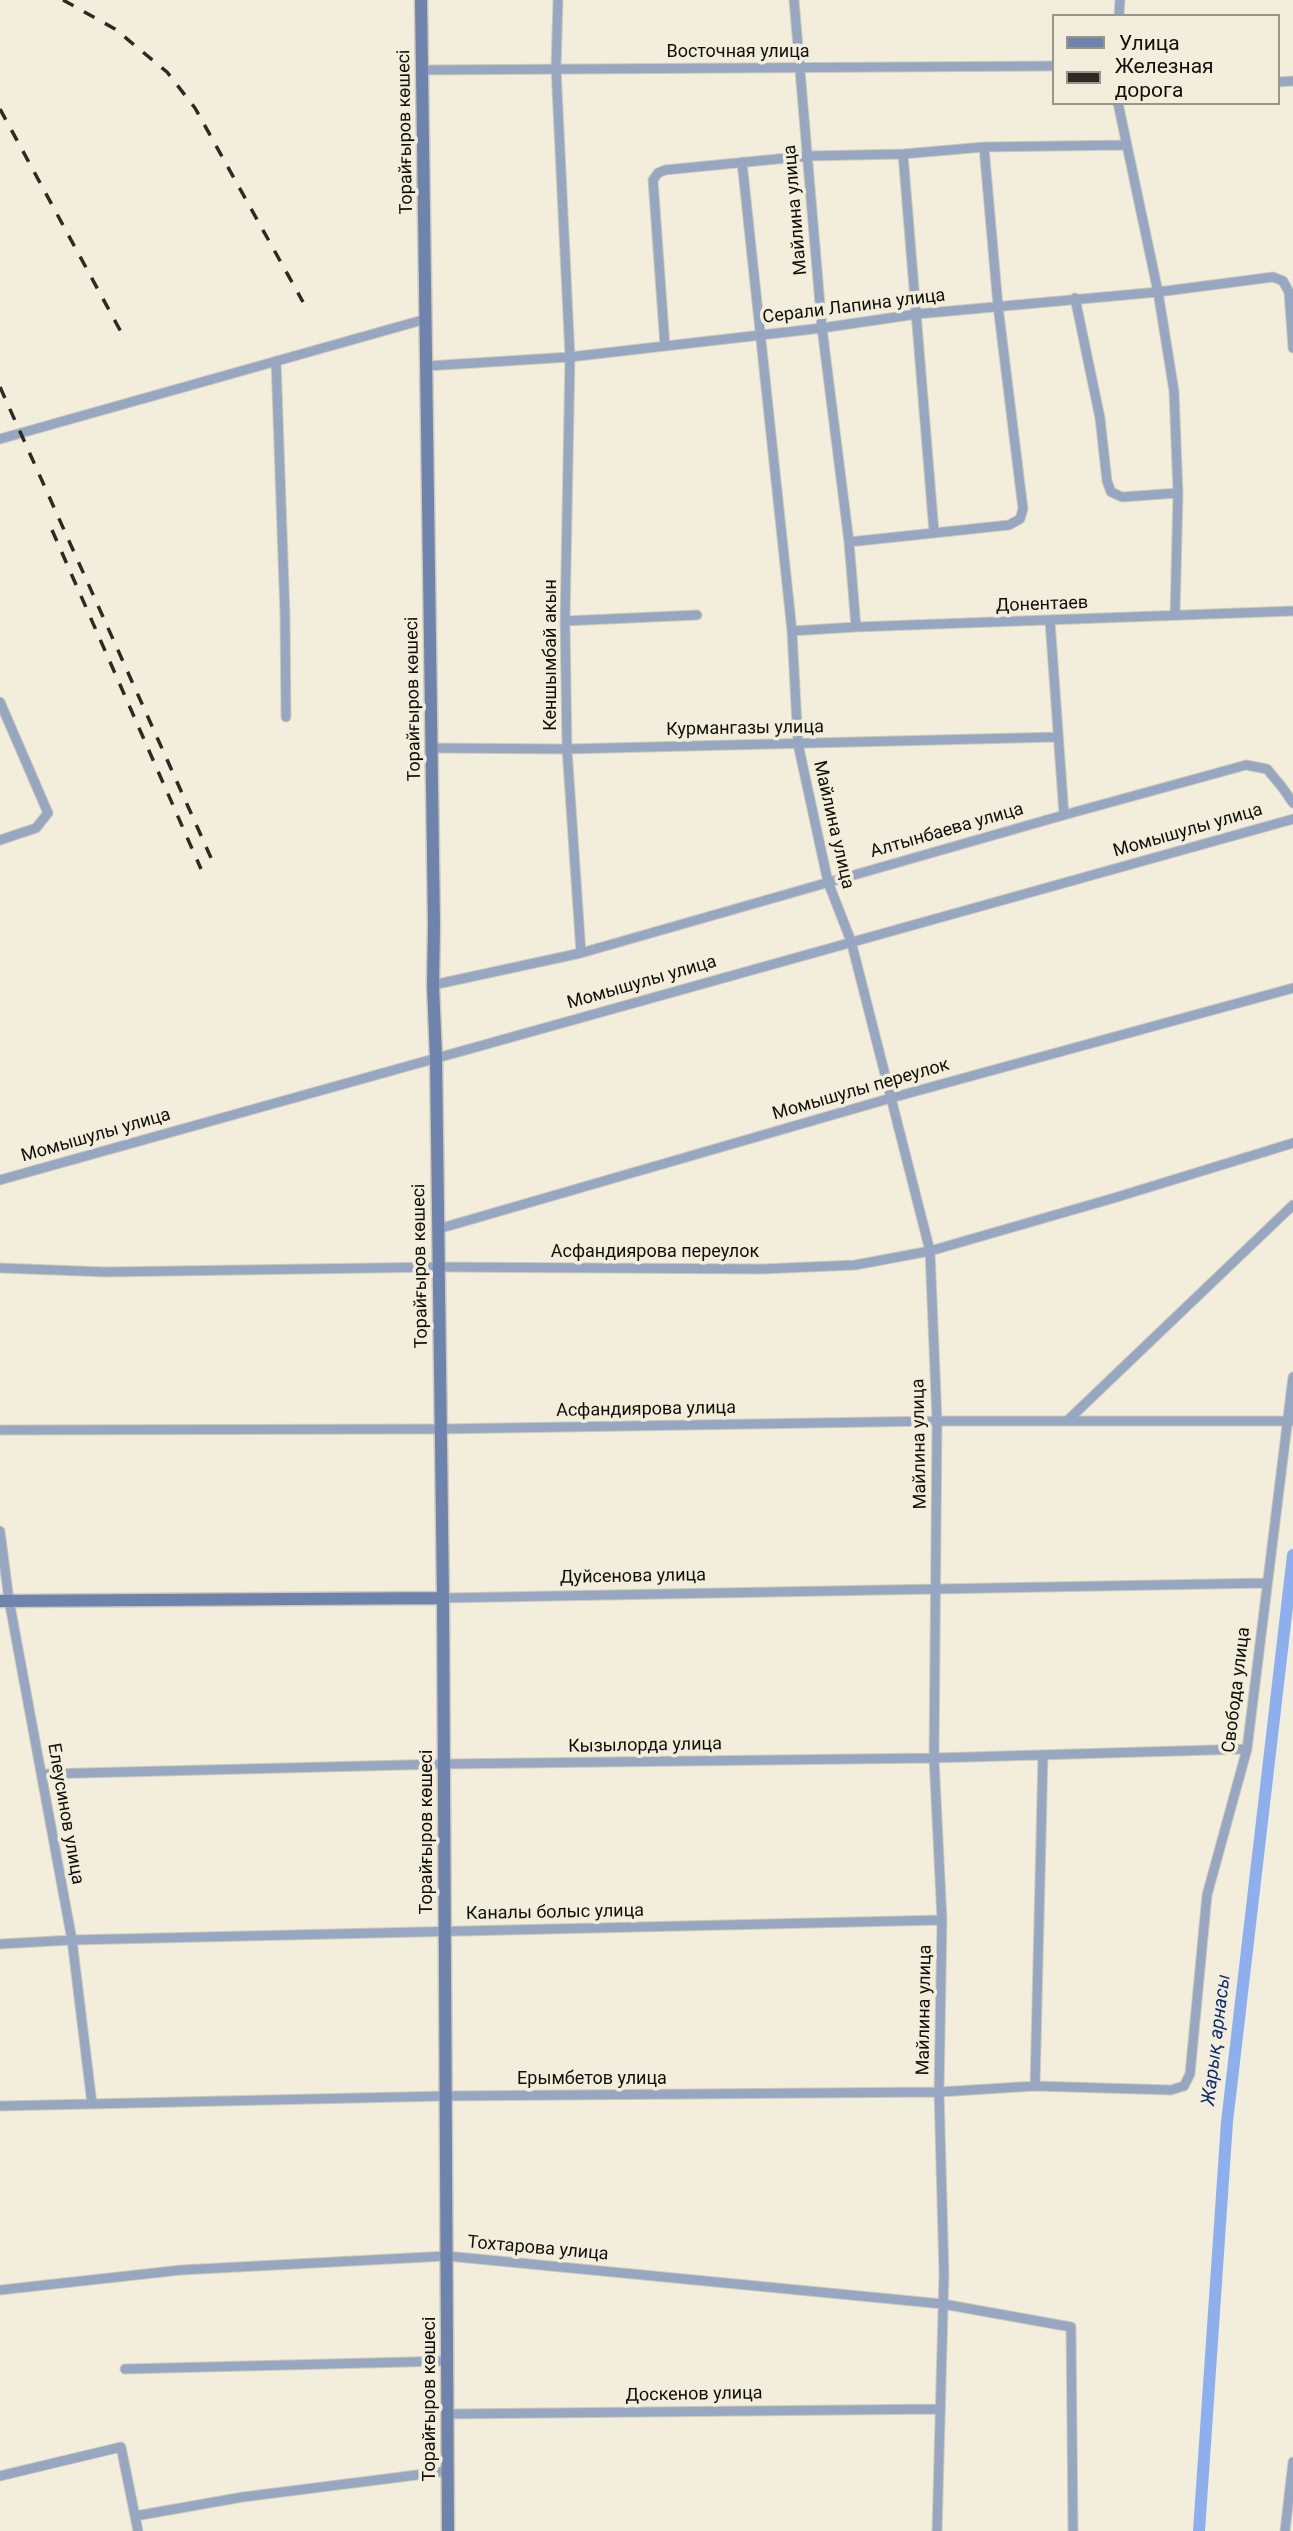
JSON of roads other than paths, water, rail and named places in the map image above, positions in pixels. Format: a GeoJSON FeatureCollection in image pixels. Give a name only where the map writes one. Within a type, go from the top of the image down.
{"type":"FeatureCollection","features":[{"type":"Feature","properties":{"kind":"street","name":"Торайғыров көшесі"},"geometry":{"type":"LineString","coordinates":[[421,0],[443,1598],[449,2531]]}},
{"type":"Feature","properties":{"kind":"street","name":"Кеншымбай акын"},"geometry":{"type":"LineString","coordinates":[[558,0],[556,68],[570,357],[565,621],[567,749],[581,953]]}},
{"type":"Feature","properties":{"kind":"street","name":"Майлина улица"},"geometry":{"type":"LineString","coordinates":[[794,0],[822,328],[849,542],[856,627]]}},
{"type":"Feature","properties":{"kind":"street","name":"Восточная улица"},"geometry":{"type":"LineString","coordinates":[[422,70],[1052,65]]}},
{"type":"Feature","properties":{"kind":"street"},"geometry":{"type":"LineString","coordinates":[[1118,105],[1158,292],[1174,391],[1178,493],[1175,615]]}},
{"type":"Feature","properties":{"kind":"street"},"geometry":{"type":"LineString","coordinates":[[665,346],[653,180],[658,173],[665,170],[808,156],[903,154],[984,147],[1127,145]]}},
{"type":"Feature","properties":{"kind":"street"},"geometry":{"type":"LineString","coordinates":[[849,542],[1009,525],[1020,519],[1023,509],[998,306],[984,147]]}},
{"type":"Feature","properties":{"kind":"street"},"geometry":{"type":"LineString","coordinates":[[903,154],[934,532]]}},
{"type":"Feature","properties":{"kind":"street","name":"Майлина улица"},"geometry":{"type":"LineString","coordinates":[[742,162],[792,631],[799,744],[828,882],[851,942],[930,1251],[937,1421],[934,1758],[942,1920],[939,2092],[944,2274],[937,2531]]}},
{"type":"Feature","properties":{"kind":"street","name":"Серали Лапина улица"},"geometry":{"type":"LineString","coordinates":[[427,366],[570,357],[822,328],[917,314],[1158,292],[1273,277],[1283,281],[1289,292],[1293,348]]}},
{"type":"Feature","properties":{"kind":"street"},"geometry":{"type":"LineString","coordinates":[[1074,298],[1100,418],[1107,481],[1111,492],[1122,497],[1178,493]]}},
{"type":"Feature","properties":{"kind":"street"},"geometry":{"type":"LineString","coordinates":[[0,439],[426,319]]}},
{"type":"Feature","properties":{"kind":"street"},"geometry":{"type":"LineString","coordinates":[[276,361],[285,602],[286,717]]}},
{"type":"Feature","properties":{"kind":"street","name":"Донентаев"},"geometry":{"type":"LineString","coordinates":[[792,631],[1293,611]]}},
{"type":"Feature","properties":{"kind":"street"},"geometry":{"type":"LineString","coordinates":[[565,621],[697,615]]}},
{"type":"Feature","properties":{"kind":"street"},"geometry":{"type":"LineString","coordinates":[[1050,621],[1063,815]]}},
{"type":"Feature","properties":{"kind":"street"},"geometry":{"type":"LineString","coordinates":[[0,702],[48,813],[36,828],[0,840]]}},
{"type":"Feature","properties":{"kind":"street","name":"Курмангазы улица"},"geometry":{"type":"LineString","coordinates":[[432,748],[567,749],[1058,737]]}},
{"type":"Feature","properties":{"kind":"street","name":"Алтынбаева улица"},"geometry":{"type":"LineString","coordinates":[[433,985],[581,953],[1246,765],[1267,769],[1293,803]]}},
{"type":"Feature","properties":{"kind":"street","name":"Момышулы улица"},"geometry":{"type":"LineString","coordinates":[[0,1180],[1293,818]]}},
{"type":"Feature","properties":{"kind":"street","name":"Момышулы переулок"},"geometry":{"type":"LineString","coordinates":[[438,1229],[891,1098],[1293,988]]}},
{"type":"Feature","properties":{"kind":"street","name":"Асфандиярова переулок"},"geometry":{"type":"LineString","coordinates":[[0,1268],[106,1272],[439,1266],[762,1269],[855,1265],[930,1251],[1293,1143]]}},
{"type":"Feature","properties":{"kind":"street"},"geometry":{"type":"LineString","coordinates":[[1067,1421],[1293,1205]]}},
{"type":"Feature","properties":{"kind":"street","name":"Свобода улица"},"geometry":{"type":"LineString","coordinates":[[1184,2086],[1190,2074],[1207,1895],[1247,1749],[1266,1583],[1290,1421],[1293,1377]]}},
{"type":"Feature","properties":{"kind":"street","name":"Асфандиярова улица"},"geometry":{"type":"LineString","coordinates":[[0,1430],[441,1429],[937,1421],[1290,1421]]}},
{"type":"Feature","properties":{"kind":"street","name":"Елеусинов улица"},"geometry":{"type":"LineString","coordinates":[[0,1531],[5,1601],[43,1774],[72,1940],[92,2104]]}},
{"type":"Feature","properties":{"kind":"street","name":"Дуйсенова улица"},"geometry":{"type":"LineString","coordinates":[[5,1601],[443,1598],[1266,1583]]}},
{"type":"Feature","properties":{"kind":"street","name":"Кызылорда улица"},"geometry":{"type":"LineString","coordinates":[[43,1774],[444,1764],[934,1758],[1247,1749]]}},
{"type":"Feature","properties":{"kind":"street"},"geometry":{"type":"LineString","coordinates":[[1035,2085],[1043,1755]]}},
{"type":"Feature","properties":{"kind":"street","name":"Каналы болыс улица"},"geometry":{"type":"LineString","coordinates":[[0,1944],[72,1940],[942,1920]]}},
{"type":"Feature","properties":{"kind":"street","name":"Ерымбетов улица"},"geometry":{"type":"LineString","coordinates":[[0,2106],[446,2096],[939,2092],[1035,2085],[1171,2090],[1184,2086]]}},
{"type":"Feature","properties":{"kind":"street","name":"Тохтарова улица"},"geometry":{"type":"LineString","coordinates":[[0,2290],[181,2270],[447,2256],[943,2304],[1071,2327],[1073,2531]]}},
{"type":"Feature","properties":{"kind":"street"},"geometry":{"type":"LineString","coordinates":[[125,2369],[448,2361]]}},
{"type":"Feature","properties":{"kind":"street","name":"Доскенов улица"},"geometry":{"type":"LineString","coordinates":[[448,2413],[940,2409]]}},
{"type":"Feature","properties":{"kind":"street"},"geometry":{"type":"LineString","coordinates":[[0,2476],[121,2447],[138,2531]]}},
{"type":"Feature","properties":{"kind":"street"},"geometry":{"type":"LineString","coordinates":[[1285,2531],[1293,2462]]}},
{"type":"Feature","properties":{"kind":"street"},"geometry":{"type":"LineString","coordinates":[[135,2516],[243,2497],[448,2471]]}},
{"type":"Feature","properties":{"kind":"waterway","name":"Жарық арнасы"},"geometry":{"type":"LineString","coordinates":[[1199,2531],[1227,2122],[1293,1555]]}},
{"type":"Feature","properties":{"kind":"railway"},"geometry":{"type":"LineString","coordinates":[[63,0],[115,29],[167,72],[195,108],[303,302]]}},
{"type":"Feature","properties":{"kind":"railway"},"geometry":{"type":"LineString","coordinates":[[0,109],[121,332]]}},
{"type":"Feature","properties":{"kind":"railway"},"geometry":{"type":"LineString","coordinates":[[0,387],[212,860]]}},
{"type":"Feature","properties":{"kind":"railway"},"geometry":{"type":"LineString","coordinates":[[52,530],[201,869]]}}]}
